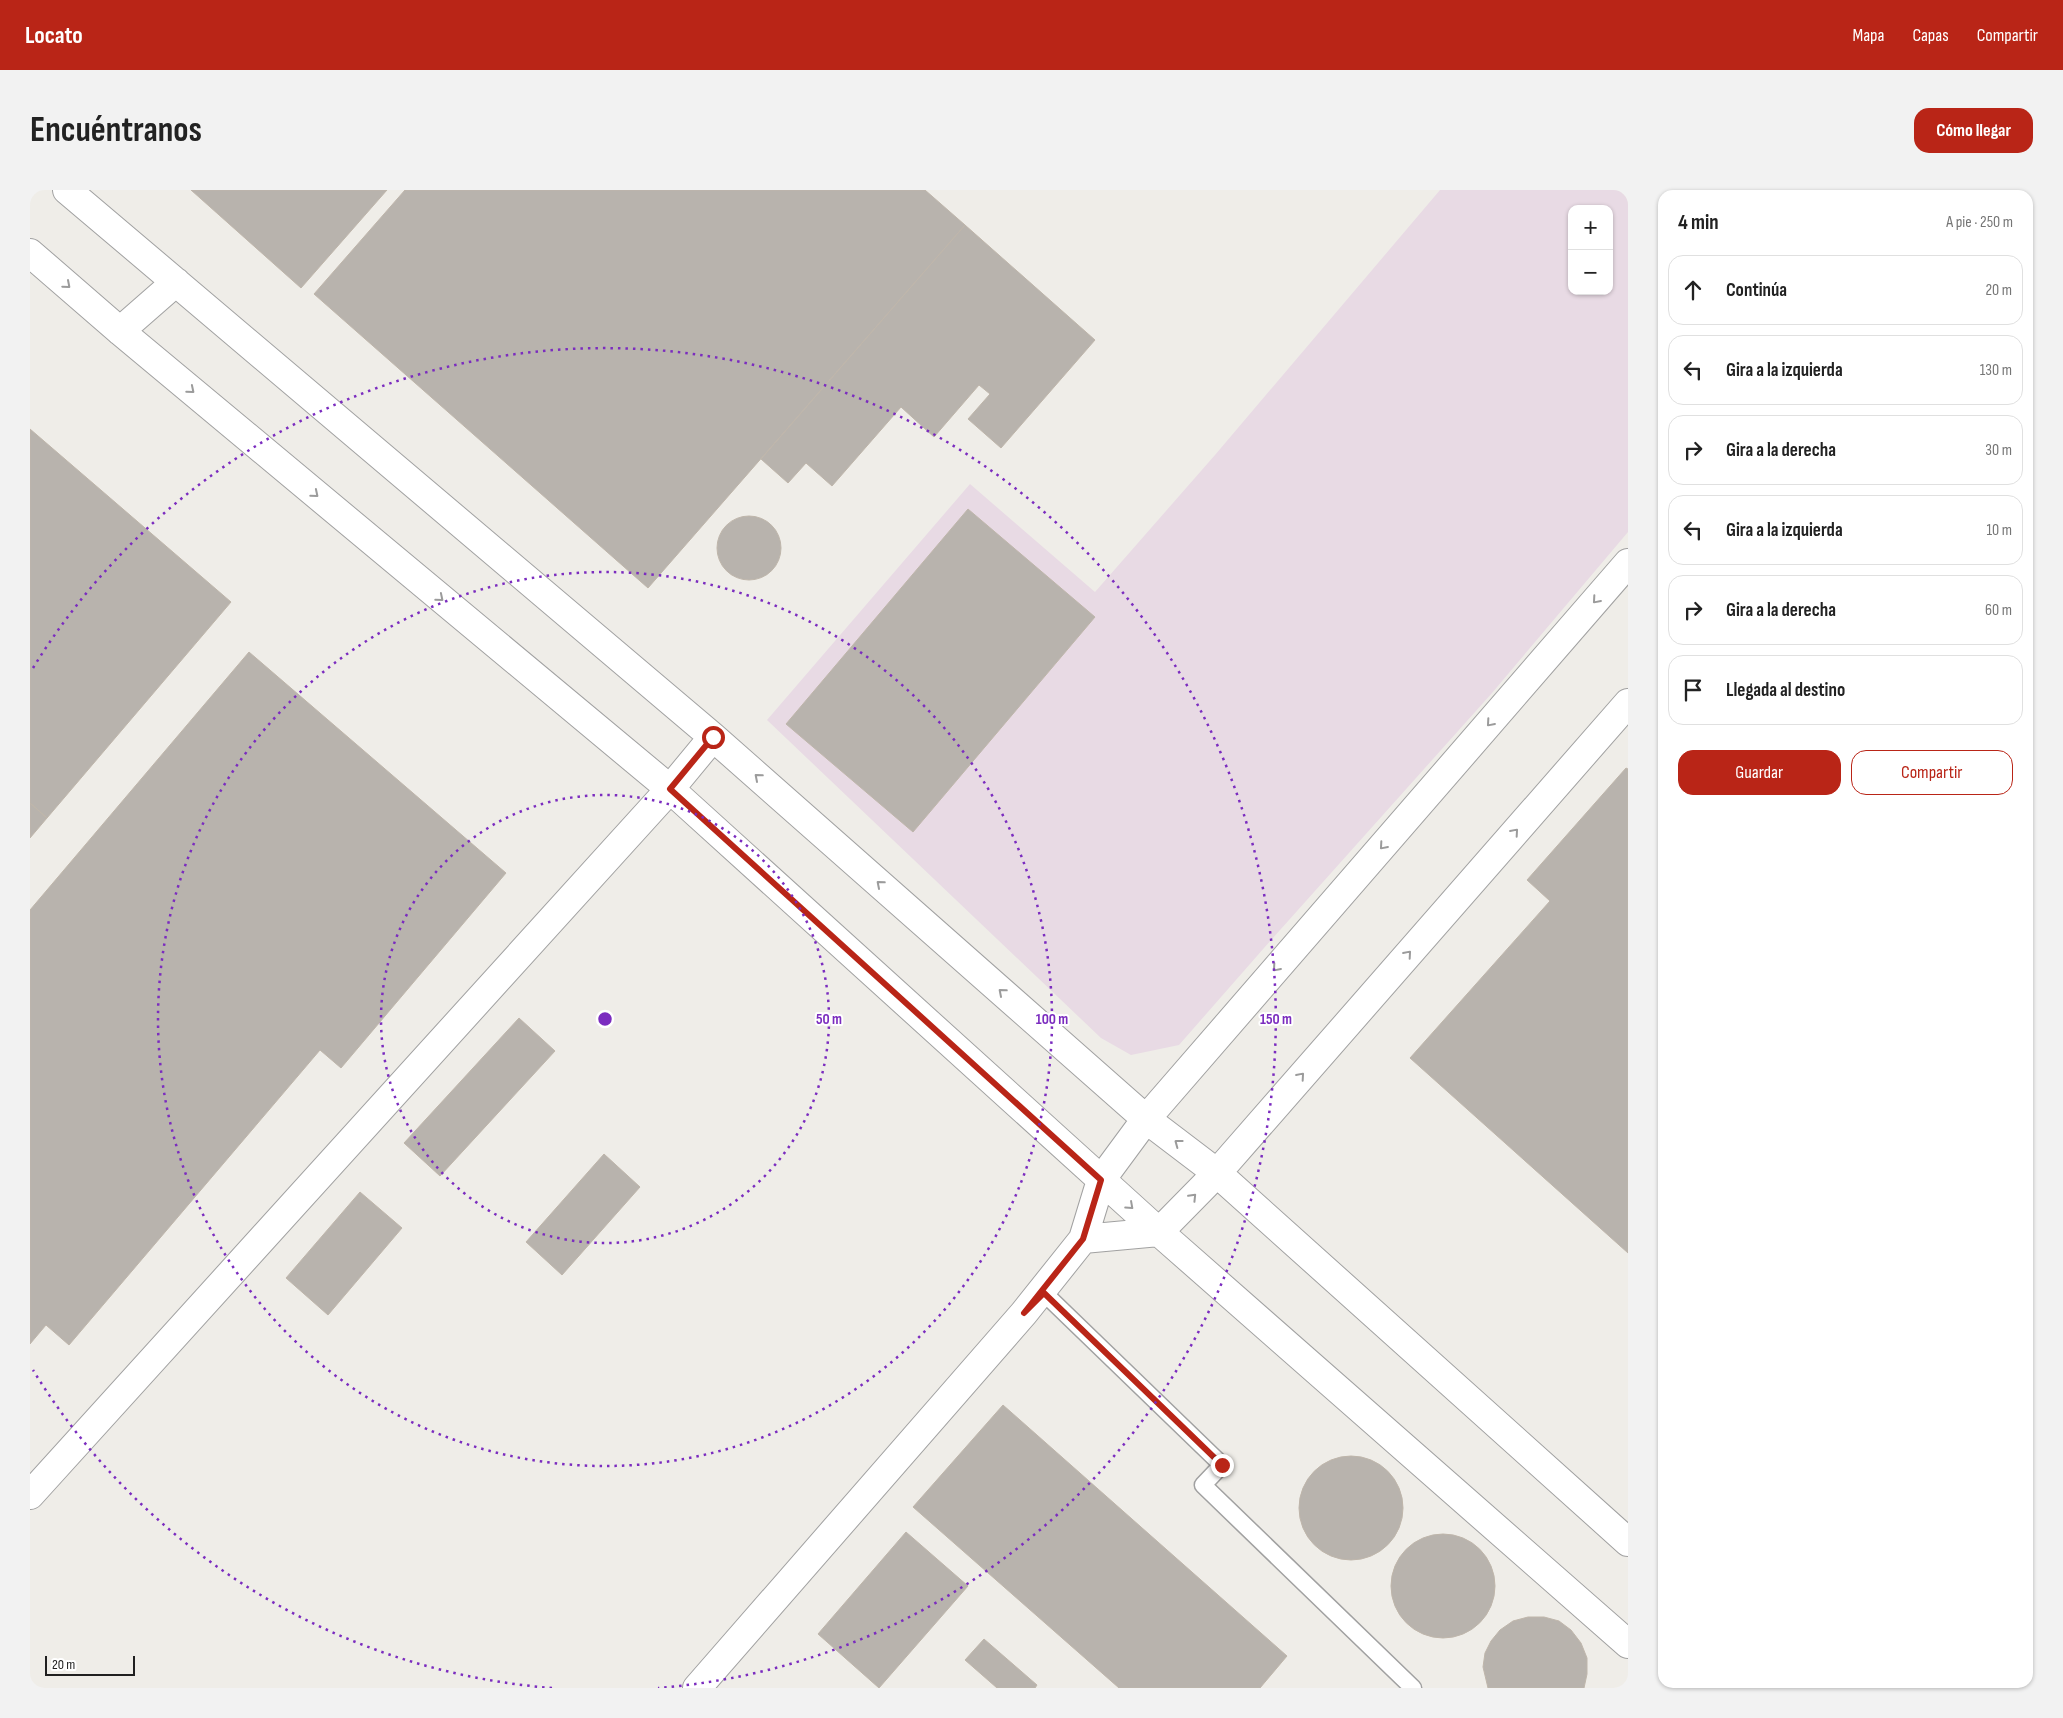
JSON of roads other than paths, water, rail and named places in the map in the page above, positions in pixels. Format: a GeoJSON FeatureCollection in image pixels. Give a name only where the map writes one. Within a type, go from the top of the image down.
{"type":"FeatureCollection","features":[{"type":"Feature","properties":{"kind":"street"},"geometry":{"type":"LineString","coordinates":[[67,190],[713,737],[1146,1119],[1217,1173],[1628,1542]]}},
{"type":"Feature","properties":{"kind":"street"},"geometry":{"type":"LineString","coordinates":[[30,253],[120,332],[670,789],[1159,1232],[1628,1644]]}},
{"type":"Feature","properties":{"kind":"street"},"geometry":{"type":"LineString","coordinates":[[120,332],[176,282]]}},
{"type":"Feature","properties":{"kind":"street"},"geometry":{"type":"LineString","coordinates":[[697,1688],[1024,1313],[1083,1239],[1101,1180],[1146,1119],[1628,563]]}},
{"type":"Feature","properties":{"kind":"street"},"geometry":{"type":"LineString","coordinates":[[1083,1239],[1159,1232],[1217,1173],[1628,703]]}},
{"type":"Feature","properties":{"kind":"street"},"geometry":{"type":"LineString","coordinates":[[30,1495],[670,789],[713,737]]}},
{"type":"Feature","properties":{"kind":"lane"},"geometry":{"type":"LineString","coordinates":[[1024,1313],[1044,1293],[1222,1465],[1203,1485],[1413,1688]]}}]}
